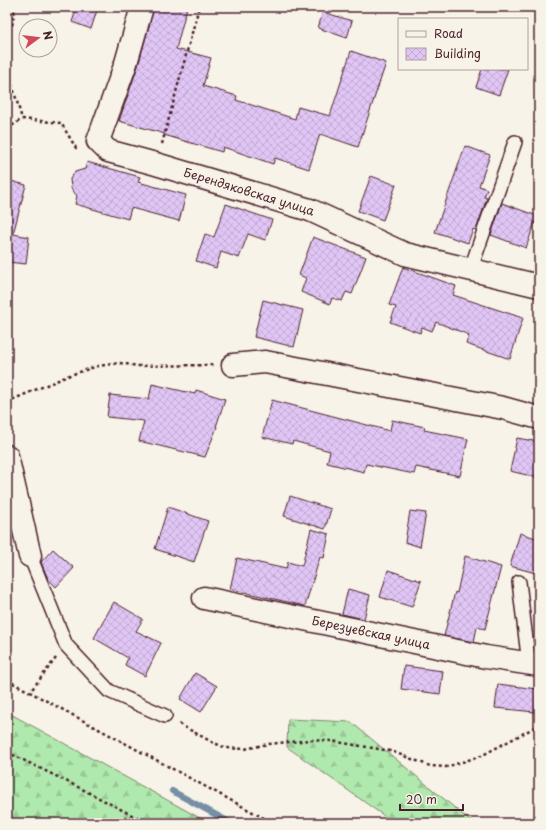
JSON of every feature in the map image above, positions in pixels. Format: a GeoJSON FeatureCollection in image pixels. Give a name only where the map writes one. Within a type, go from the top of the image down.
{"type":"FeatureCollection","features":[{"type":"Feature","properties":{"kind":"street"},"geometry":{"type":"LineString","coordinates":[[98,141],[126,63],[142,7]]}},
{"type":"Feature","properties":{"kind":"street","name":"Берендяковская улица"},"geometry":{"type":"LineString","coordinates":[[98,141],[108,152],[156,164],[310,210],[405,254],[470,271],[539,286]]}},
{"type":"Feature","properties":{"kind":"street"},"geometry":{"type":"LineString","coordinates":[[233,365],[265,362],[503,408],[539,418]]}},
{"type":"Feature","properties":{"kind":"street"},"geometry":{"type":"LineString","coordinates":[[7,456],[30,556]]}},
{"type":"Feature","properties":{"kind":"street","name":"Березуевская улица"},"geometry":{"type":"LineString","coordinates":[[204,598],[486,657],[534,664]]}},
{"type":"Feature","properties":{"kind":"lane"},"geometry":{"type":"LineString","coordinates":[[470,271],[515,142]]}},
{"type":"Feature","properties":{"kind":"lane"},"geometry":{"type":"LineString","coordinates":[[30,556],[66,645],[109,691],[165,716]]}},
{"type":"Feature","properties":{"kind":"lane"},"geometry":{"type":"LineString","coordinates":[[519,582],[534,664]]}},
{"type":"Feature","properties":{"kind":"path"},"geometry":{"type":"LineString","coordinates":[[7,24],[12,26],[15,7]]}},
{"type":"Feature","properties":{"kind":"path"},"geometry":{"type":"LineString","coordinates":[[156,164],[199,7]]}},
{"type":"Feature","properties":{"kind":"path"},"geometry":{"type":"LineString","coordinates":[[7,67],[22,119]]}},
{"type":"Feature","properties":{"kind":"path"},"geometry":{"type":"LineString","coordinates":[[7,129],[22,119],[61,123],[76,148],[98,141]]}},
{"type":"Feature","properties":{"kind":"path"},"geometry":{"type":"LineString","coordinates":[[7,402],[70,374],[106,365],[120,363],[137,366],[233,365]]}},
{"type":"Feature","properties":{"kind":"path"},"geometry":{"type":"LineString","coordinates":[[30,692],[66,645]]}},
{"type":"Feature","properties":{"kind":"path"},"geometry":{"type":"LineString","coordinates":[[7,680],[273,823]]}},
{"type":"Feature","properties":{"kind":"path"},"geometry":{"type":"LineString","coordinates":[[165,716],[226,748],[245,749],[268,744],[311,740],[332,741],[391,751],[430,766],[446,767],[481,756],[539,725]]}},
{"type":"Feature","properties":{"kind":"path"},"geometry":{"type":"LineString","coordinates":[[7,752],[147,823]]}},
{"type":"Feature","properties":{"kind":"green space"},"geometry":{"type":"Polygon","coordinates":[[[7,712],[209,823],[7,823],[7,712]]]}},
{"type":"Feature","properties":{"kind":"green space"},"geometry":{"type":"Polygon","coordinates":[[[288,719],[351,722],[473,823],[394,823],[287,747],[288,719]]]}},
{"type":"Feature","properties":{"kind":"building"},"geometry":{"type":"Polygon","coordinates":[[[77,7],[98,7],[91,29],[72,22],[77,7]]]}},
{"type":"Feature","properties":{"kind":"building"},"geometry":{"type":"Polygon","coordinates":[[[154,7],[187,7],[176,49],[211,58],[203,86],[237,96],[236,100],[295,119],[298,107],[330,116],[351,51],[386,63],[358,147],[320,134],[309,169],[275,158],[273,164],[223,147],[222,152],[119,121],[138,66],[154,7]]]}},
{"type":"Feature","properties":{"kind":"building"},"geometry":{"type":"Polygon","coordinates":[[[323,12],[352,21],[347,38],[318,28],[323,12]]]}},
{"type":"Feature","properties":{"kind":"building"},"geometry":{"type":"Polygon","coordinates":[[[482,70],[508,70],[499,95],[476,87],[482,70]]]}},
{"type":"Feature","properties":{"kind":"building"},"geometry":{"type":"Polygon","coordinates":[[[465,146],[490,155],[479,186],[487,189],[484,197],[487,198],[476,230],[473,229],[468,243],[435,232],[465,146]]]}},
{"type":"Feature","properties":{"kind":"building"},"geometry":{"type":"Polygon","coordinates":[[[87,162],[140,177],[138,182],[186,195],[179,221],[131,208],[128,219],[75,204],[77,196],[71,188],[70,179],[75,172],[85,169],[87,162]]]}},
{"type":"Feature","properties":{"kind":"building"},"geometry":{"type":"Polygon","coordinates":[[[371,176],[396,185],[383,220],[358,211],[371,176]]]}},
{"type":"Feature","properties":{"kind":"building"},"geometry":{"type":"Polygon","coordinates":[[[7,180],[26,185],[13,234],[29,237],[26,264],[7,262],[7,180]]]}},
{"type":"Feature","properties":{"kind":"building"},"geometry":{"type":"Polygon","coordinates":[[[502,203],[537,216],[526,248],[491,235],[502,203]]]}},
{"type":"Feature","properties":{"kind":"building"},"geometry":{"type":"Polygon","coordinates":[[[226,204],[272,220],[265,240],[248,234],[239,258],[221,252],[216,268],[196,261],[205,234],[214,237],[226,204]]]}},
{"type":"Feature","properties":{"kind":"building"},"geometry":{"type":"Polygon","coordinates":[[[313,237],[366,257],[352,294],[346,292],[342,301],[332,298],[330,304],[301,292],[306,278],[299,275],[313,237]]]}},
{"type":"Feature","properties":{"kind":"building"},"geometry":{"type":"Polygon","coordinates":[[[403,267],[456,286],[453,295],[523,318],[510,359],[466,344],[469,335],[436,322],[432,331],[422,327],[420,333],[390,322],[396,307],[389,305],[403,267]]]}},
{"type":"Feature","properties":{"kind":"building"},"geometry":{"type":"Polygon","coordinates":[[[263,300],[303,310],[294,347],[254,337],[263,300]]]}},
{"type":"Feature","properties":{"kind":"building"},"geometry":{"type":"Polygon","coordinates":[[[152,384],[195,394],[196,390],[225,399],[217,427],[205,457],[139,441],[144,421],[107,417],[110,395],[149,399],[152,384]]]}},
{"type":"Feature","properties":{"kind":"building"},"geometry":{"type":"Polygon","coordinates":[[[272,400],[390,431],[392,420],[425,427],[424,430],[468,439],[460,476],[416,467],[414,474],[366,464],[364,472],[327,463],[330,451],[293,441],[292,444],[262,437],[272,400]]]}},
{"type":"Feature","properties":{"kind":"building"},"geometry":{"type":"Polygon","coordinates":[[[517,438],[539,442],[539,457],[535,477],[510,471],[517,438]]]}},
{"type":"Feature","properties":{"kind":"building"},"geometry":{"type":"Polygon","coordinates":[[[290,496],[331,509],[325,529],[284,516],[290,496]]]}},
{"type":"Feature","properties":{"kind":"building"},"geometry":{"type":"Polygon","coordinates":[[[168,507],[208,521],[194,562],[155,549],[168,507]]]}},
{"type":"Feature","properties":{"kind":"building"},"geometry":{"type":"Polygon","coordinates":[[[410,511],[426,513],[420,547],[405,542],[410,511]]]}},
{"type":"Feature","properties":{"kind":"building"},"geometry":{"type":"Polygon","coordinates":[[[311,529],[329,534],[324,558],[320,557],[305,606],[230,589],[237,558],[286,569],[288,562],[302,566],[311,529]]]}},
{"type":"Feature","properties":{"kind":"building"},"geometry":{"type":"Polygon","coordinates":[[[520,533],[539,539],[539,574],[510,566],[520,533]]]}},
{"type":"Feature","properties":{"kind":"building"},"geometry":{"type":"Polygon","coordinates":[[[53,549],[74,568],[56,587],[48,579],[41,562],[53,549]]]}},
{"type":"Feature","properties":{"kind":"building"},"geometry":{"type":"Polygon","coordinates":[[[465,556],[501,567],[485,629],[477,627],[474,642],[444,636],[455,592],[457,593],[465,556]]]}},
{"type":"Feature","properties":{"kind":"building"},"geometry":{"type":"Polygon","coordinates":[[[388,570],[421,581],[412,607],[380,597],[388,570]]]}},
{"type":"Feature","properties":{"kind":"building"},"geometry":{"type":"Polygon","coordinates":[[[348,589],[370,595],[364,619],[342,614],[348,589]]]}},
{"type":"Feature","properties":{"kind":"building"},"geometry":{"type":"Polygon","coordinates":[[[114,602],[143,619],[136,631],[161,643],[145,676],[125,665],[128,658],[94,638],[114,602]]]}},
{"type":"Feature","properties":{"kind":"building"},"geometry":{"type":"Polygon","coordinates":[[[404,666],[443,671],[440,694],[401,689],[404,666]]]}},
{"type":"Feature","properties":{"kind":"building"},"geometry":{"type":"Polygon","coordinates":[[[195,673],[217,686],[201,712],[180,699],[195,673]]]}},
{"type":"Feature","properties":{"kind":"building"},"geometry":{"type":"Polygon","coordinates":[[[498,684],[537,689],[535,712],[495,708],[498,684]]]}},
{"type":"Feature","properties":{"kind":"waterway"},"geometry":{"type":"LineString","coordinates":[[172,791],[231,823]]}}]}
